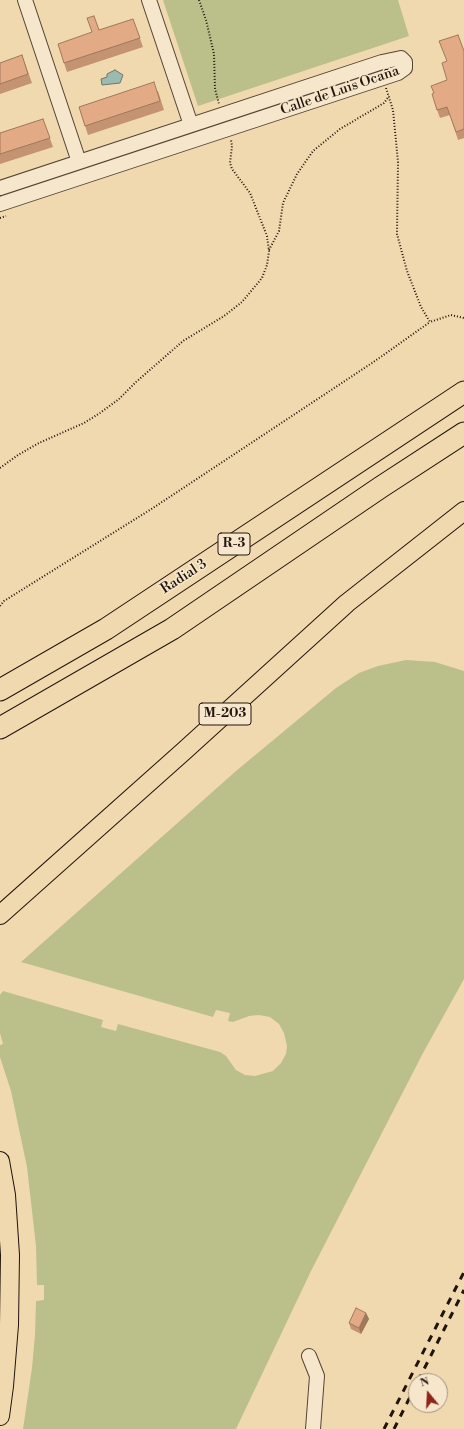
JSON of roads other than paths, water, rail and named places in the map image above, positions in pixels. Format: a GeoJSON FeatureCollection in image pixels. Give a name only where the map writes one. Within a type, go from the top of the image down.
{"type":"FeatureCollection","features":[{"type":"Feature","properties":{"kind":"highway","name":"Radial 3"},"geometry":{"type":"LineString","coordinates":[[0,690],[106,628],[464,392]]}},
{"type":"Feature","properties":{"kind":"highway","name":"R-3"},"geometry":{"type":"LineString","coordinates":[[0,728],[172,630],[381,487],[464,433]]}},
{"type":"Feature","properties":{"kind":"main road","name":"M-203"},"geometry":{"type":"LineString","coordinates":[[0,915],[347,603],[461,514]]}},
{"type":"Feature","properties":{"kind":"main road"},"geometry":{"type":"LineString","coordinates":[[0,1161],[6,1195],[10,1255],[9,1325],[0,1416]]}},
{"type":"Feature","properties":{"kind":"street"},"geometry":{"type":"LineString","coordinates":[[25,0],[79,162]]}},
{"type":"Feature","properties":{"kind":"street"},"geometry":{"type":"LineString","coordinates":[[149,0],[191,125]]}},
{"type":"Feature","properties":{"kind":"street","name":"Calle de Luis Ocaña"},"geometry":{"type":"LineString","coordinates":[[0,188],[382,62],[401,58],[405,62],[405,68],[398,73],[0,204]]}},
{"type":"Feature","properties":{"kind":"street"},"geometry":{"type":"LineString","coordinates":[[309,1356],[317,1376],[313,1429]]}},
{"type":"Feature","properties":{"kind":"water"},"geometry":{"type":"Polygon","coordinates":[[[115,70],[123,75],[120,83],[102,85],[101,79],[107,77],[107,74],[115,70]]]}},
{"type":"Feature","properties":{"kind":"railway"},"geometry":{"type":"LineString","coordinates":[[384,1429],[464,1272]]}},
{"type":"Feature","properties":{"kind":"railway"},"geometry":{"type":"LineString","coordinates":[[422,1373],[464,1290]]}},
{"type":"Feature","properties":{"kind":"railway"},"geometry":{"type":"LineString","coordinates":[[394,1429],[408,1401]]}}]}
